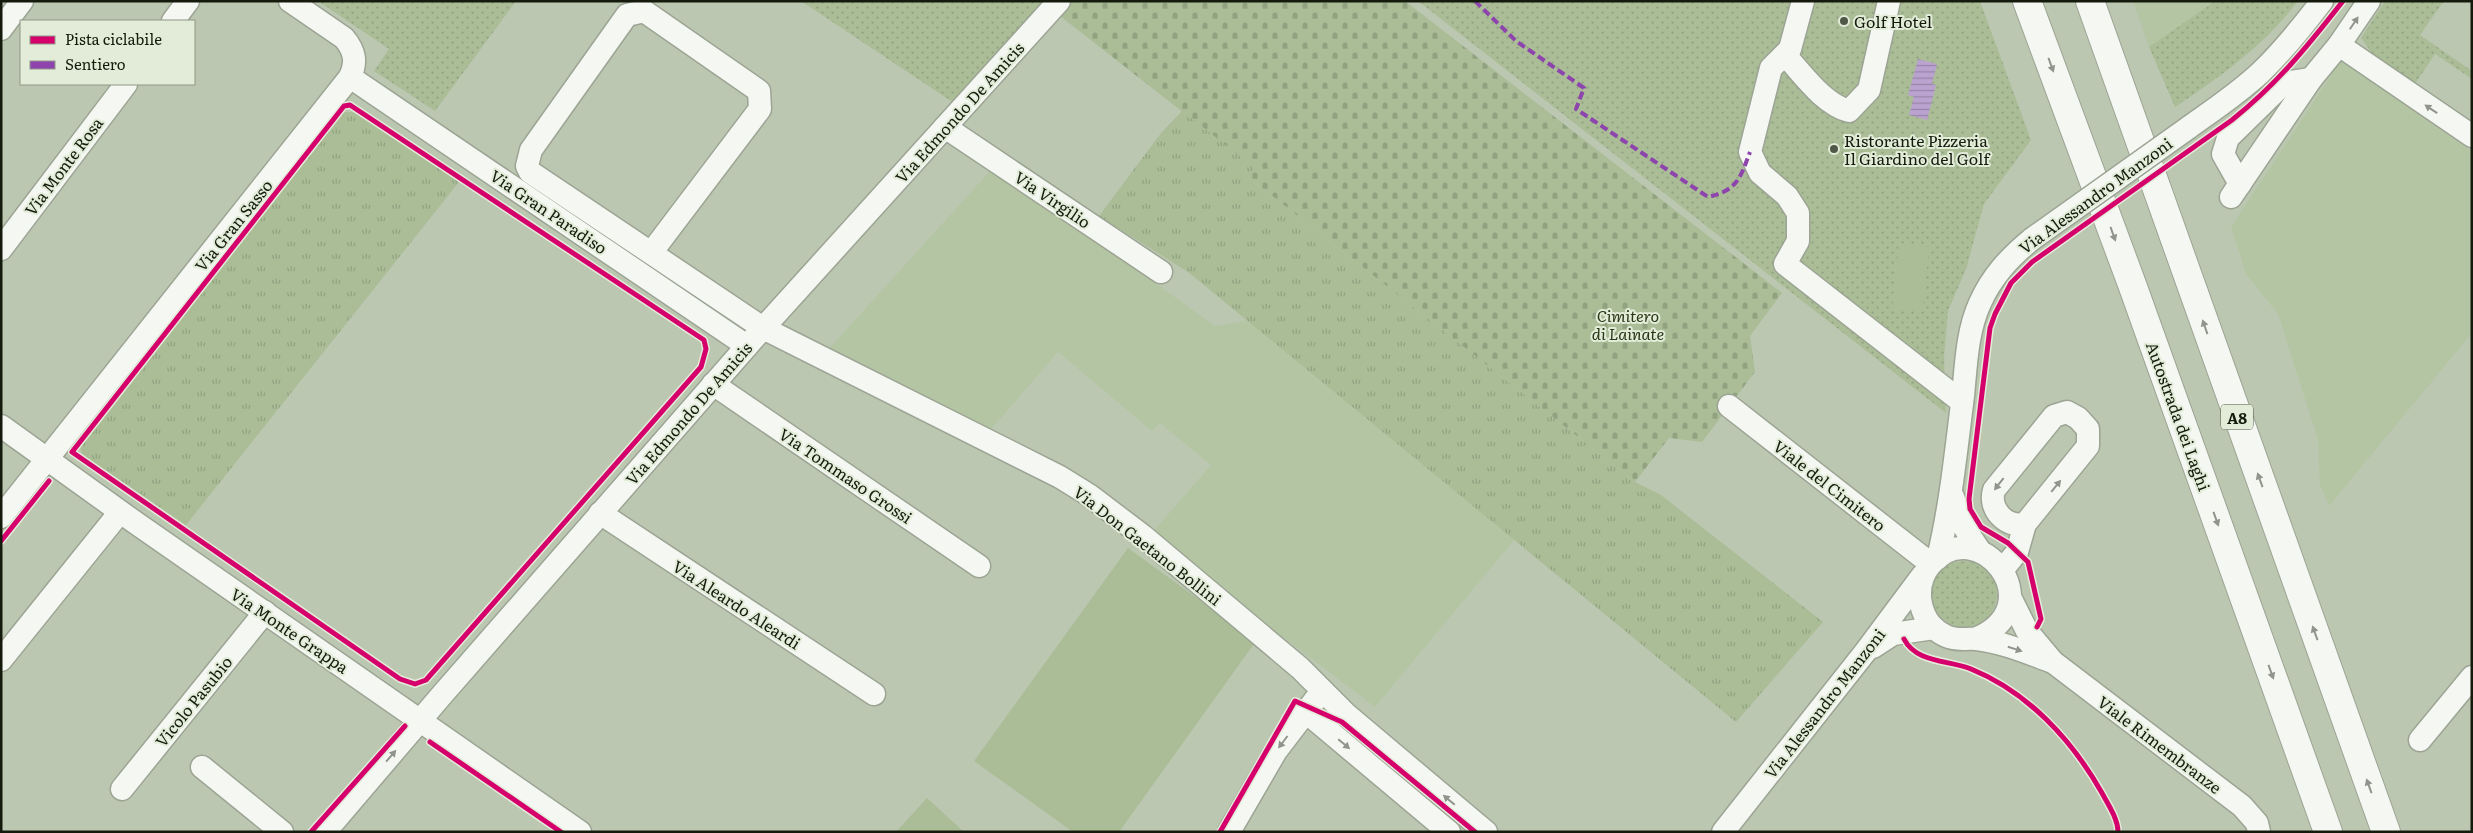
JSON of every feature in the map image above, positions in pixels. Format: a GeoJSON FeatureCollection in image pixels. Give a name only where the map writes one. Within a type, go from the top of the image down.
{"type":"FeatureCollection","features":[{"type":"Feature","properties":{"kind":"highway","name":"A8"},"geometry":{"type":"LineString","coordinates":[[2090,1],[2386,832]]}},
{"type":"Feature","properties":{"kind":"highway","name":"Autostrada dei Laghi"},"geometry":{"type":"LineString","coordinates":[[2028,7],[2136,296],[2328,832]]}},
{"type":"Feature","properties":{"kind":"street"},"geometry":{"type":"LineString","coordinates":[[1,29],[22,1]]}},
{"type":"Feature","properties":{"kind":"street"},"geometry":{"type":"LineString","coordinates":[[173,20],[188,1]]}},
{"type":"Feature","properties":{"kind":"street"},"geometry":{"type":"LineString","coordinates":[[290,1],[344,38],[351,46],[355,67],[350,77]]}},
{"type":"Feature","properties":{"kind":"street","name":"Via Edmondo De Amicis"},"geometry":{"type":"LineString","coordinates":[[325,832],[713,384],[1059,1]]}},
{"type":"Feature","properties":{"kind":"street"},"geometry":{"type":"LineString","coordinates":[[1803,1],[1790,49],[1771,68],[1750,152],[1760,173],[1787,196],[1798,213],[1798,241],[1784,264],[1962,402]]}},
{"type":"Feature","properties":{"kind":"street"},"geometry":{"type":"LineString","coordinates":[[1784,55],[1826,97],[1841,109],[1849,111],[1868,90],[1889,1]]}},
{"type":"Feature","properties":{"kind":"street","name":"Via Alessandro Manzoni"},"geometry":{"type":"LineString","coordinates":[[1723,832],[1866,651],[1931,565],[1952,492],[1970,338],[1979,304],[1999,271],[2014,254],[2032,239],[2231,97],[2262,71],[2295,35],[2322,1]]}},
{"type":"Feature","properties":{"kind":"street"},"geometry":{"type":"LineString","coordinates":[[2312,79],[2284,83],[2228,138],[2223,154],[2236,190],[2312,79],[2339,45],[2369,1]]}},
{"type":"Feature","properties":{"kind":"street","name":"Via Don Gaetano Bollini"},"geometry":{"type":"LineString","coordinates":[[651,253],[760,109],[760,92],[644,11],[627,15],[531,150],[527,166],[530,172],[763,328],[1060,477],[1090,495],[1165,555],[1323,689],[1347,715],[1486,832]]}},
{"type":"Feature","properties":{"kind":"street"},"geometry":{"type":"LineString","coordinates":[[2339,45],[2472,136]]}},
{"type":"Feature","properties":{"kind":"street","name":"Via Gran Paradiso"},"geometry":{"type":"LineString","coordinates":[[350,77],[747,346]]}},
{"type":"Feature","properties":{"kind":"street","name":"Via Gran Sasso"},"geometry":{"type":"LineString","coordinates":[[1,517],[350,77]]}},
{"type":"Feature","properties":{"kind":"street","name":"Via Monte Rosa"},"geometry":{"type":"LineString","coordinates":[[1,249],[125,85]]}},
{"type":"Feature","properties":{"kind":"street","name":"Via Virgilio"},"geometry":{"type":"LineString","coordinates":[[945,127],[1161,272]]}},
{"type":"Feature","properties":{"kind":"street","name":"Via Tommaso Grossi"},"geometry":{"type":"LineString","coordinates":[[713,384],[979,566]]}},
{"type":"Feature","properties":{"kind":"street","name":"Viale del Cimitero"},"geometry":{"type":"LineString","coordinates":[[1729,406],[1931,565]]}},
{"type":"Feature","properties":{"kind":"street"},"geometry":{"type":"LineString","coordinates":[[2003,569],[2017,552],[2025,524],[2088,446],[2088,429],[2078,418],[2067,412],[2054,416],[1994,490],[1992,503],[1999,515],[2015,524],[2025,524]]}},
{"type":"Feature","properties":{"kind":"street","name":"Via Monte Grappa"},"geometry":{"type":"LineString","coordinates":[[1,426],[48,458],[58,468],[120,512],[580,832]]}},
{"type":"Feature","properties":{"kind":"street"},"geometry":{"type":"LineString","coordinates":[[1952,492],[1962,524],[1980,551]]}},
{"type":"Feature","properties":{"kind":"street"},"geometry":{"type":"LineString","coordinates":[[1,660],[120,512]]}},
{"type":"Feature","properties":{"kind":"street","name":"Via Aleardo Aleardi"},"geometry":{"type":"LineString","coordinates":[[600,513],[874,694]]}},
{"type":"Feature","properties":{"kind":"street"},"geometry":{"type":"LineString","coordinates":[[1975,639],[1989,633],[2000,624],[2007,611],[2010,597],[2009,582],[2003,569],[1993,558],[1980,551],[1950,551],[1931,565],[1920,585],[1920,601],[1924,616],[1934,628],[1946,636],[1961,640],[1975,639],[2014,648],[2053,662]]}},
{"type":"Feature","properties":{"kind":"street"},"geometry":{"type":"LineString","coordinates":[[2010,597],[2027,631],[2053,662]]}},
{"type":"Feature","properties":{"kind":"street","name":"Vicolo Pasubio"},"geometry":{"type":"LineString","coordinates":[[122,789],[265,612]]}},
{"type":"Feature","properties":{"kind":"street"},"geometry":{"type":"LineString","coordinates":[[1866,651],[1893,634],[1934,628]]}},
{"type":"Feature","properties":{"kind":"street","name":"Viale Rimembranze"},"geometry":{"type":"LineString","coordinates":[[2053,662],[2242,806],[2257,823],[2258,832]]}},
{"type":"Feature","properties":{"kind":"street"},"geometry":{"type":"LineString","coordinates":[[2420,740],[2472,677]]}},
{"type":"Feature","properties":{"kind":"street"},"geometry":{"type":"LineString","coordinates":[[1229,832],[1276,751],[1323,689]]}},
{"type":"Feature","properties":{"kind":"street"},"geometry":{"type":"LineString","coordinates":[[1306,712],[1449,832]]}},
{"type":"Feature","properties":{"kind":"street"},"geometry":{"type":"LineString","coordinates":[[202,767],[282,832]]}},
{"type":"Feature","properties":{"kind":"shaded area"},"geometry":{"type":"Polygon","coordinates":[[[2133,1],[2215,1],[2149,47],[2133,1]]]}},
{"type":"Feature","properties":{"kind":"shaded area"},"geometry":{"type":"Polygon","coordinates":[[[1918,59],[1937,64],[1932,84],[1936,85],[1927,120],[1909,115],[1914,97],[1908,95],[1918,59]]]}},
{"type":"Feature","properties":{"kind":"shaded area"},"geometry":{"type":"Polygon","coordinates":[[[2341,60],[2472,152],[2472,333],[2329,506],[2320,485],[2318,440],[2278,314],[2246,274],[2231,227],[2341,60]]]}},
{"type":"Feature","properties":{"kind":"shaded area"},"geometry":{"type":"Polygon","coordinates":[[[991,170],[1086,233],[1215,326],[1248,320],[1515,539],[1375,707],[1150,535],[1211,465],[1160,423],[1152,431],[1058,352],[987,434],[827,351],[991,170]]]}},
{"type":"Feature","properties":{"kind":"green space"},"geometry":{"type":"Polygon","coordinates":[[[318,1],[516,1],[435,111],[374,71],[389,49],[318,1]]]}},
{"type":"Feature","properties":{"kind":"green space"},"geometry":{"type":"Polygon","coordinates":[[[801,1],[1052,1],[957,105],[801,1]]]}},
{"type":"Feature","properties":{"kind":"green space","name":"Cimitero di Lainate"},"geometry":{"type":"Polygon","coordinates":[[[1072,1],[1405,1],[1782,293],[1750,336],[1755,372],[1702,442],[1669,438],[1635,482],[1248,177],[1253,167],[1060,16],[1072,1]]]}},
{"type":"Feature","properties":{"kind":"green space"},"geometry":{"type":"Polygon","coordinates":[[[1418,1],[1980,1],[2031,140],[1984,204],[1966,269],[1948,311],[1944,357],[1946,413],[1418,1]]]}},
{"type":"Feature","properties":{"kind":"green space"},"geometry":{"type":"Polygon","coordinates":[[[2215,1],[2298,1],[2271,32],[2241,59],[2175,107],[2149,47],[2215,1]]]}},
{"type":"Feature","properties":{"kind":"green space"},"geometry":{"type":"Polygon","coordinates":[[[2385,1],[2444,1],[2420,35],[2472,71],[2472,79],[2435,54],[2415,84],[2376,59],[2361,38],[2385,1]]]}},
{"type":"Feature","properties":{"kind":"green space"},"geometry":{"type":"Polygon","coordinates":[[[1182,111],[1254,167],[1248,177],[1635,482],[1661,495],[1823,622],[1736,722],[1188,272],[1099,216],[1161,133],[1182,111]]]}},
{"type":"Feature","properties":{"kind":"green space"},"geometry":{"type":"Polygon","coordinates":[[[343,112],[353,112],[459,182],[186,525],[82,454],[80,446],[343,112]]]}},
{"type":"Feature","properties":{"kind":"green space"},"geometry":{"type":"Polygon","coordinates":[[[1899,243],[1929,247],[1922,312],[1892,309],[1899,243]]]}},
{"type":"Feature","properties":{"kind":"green space"},"geometry":{"type":"Polygon","coordinates":[[[1128,548],[1256,641],[1119,832],[1073,832],[974,761],[1128,548]]]}},
{"type":"Feature","properties":{"kind":"green space"},"geometry":{"type":"Polygon","coordinates":[[[1964,561],[1977,564],[1987,571],[1994,581],[1997,594],[1994,607],[1987,617],[1977,624],[1964,627],[1951,624],[1941,617],[1934,607],[1931,594],[1934,581],[1941,571],[1951,564],[1964,561]]]}},
{"type":"Feature","properties":{"kind":"green space"},"geometry":{"type":"Polygon","coordinates":[[[927,798],[964,832],[896,832],[927,798]]]}},
{"type":"Feature","properties":{"kind":"marked path"},"geometry":{"type":"LineString","coordinates":[[1475,1],[1516,41],[1584,88],[1576,109],[1708,197],[1732,187],[1740,176],[1750,152]]}},
{"type":"Feature","properties":{"kind":"cycle path"},"geometry":{"type":"LineString","coordinates":[[2037,627],[2041,619],[2028,562],[2008,543],[1981,527],[1970,509],[1969,499],[1990,328],[1995,314],[2011,283],[2032,262],[2232,120],[2263,93],[2291,64],[2343,1]]}},
{"type":"Feature","properties":{"kind":"cycle path"},"geometry":{"type":"LineString","coordinates":[[350,105],[704,340],[706,349],[701,367],[426,680],[415,684],[400,679],[72,452],[344,106],[350,105]]}},
{"type":"Feature","properties":{"kind":"cycle path"},"geometry":{"type":"LineString","coordinates":[[1,541],[49,481]]}},
{"type":"Feature","properties":{"kind":"cycle path"},"geometry":{"type":"LineString","coordinates":[[1904,639],[1916,653],[1934,660],[1971,669],[1992,679],[2030,704],[2077,754],[2112,812],[2118,832]]}},
{"type":"Feature","properties":{"kind":"cycle path"},"geometry":{"type":"LineString","coordinates":[[1220,832],[1295,701],[1342,722],[1475,832]]}},
{"type":"Feature","properties":{"kind":"cycle path"},"geometry":{"type":"LineString","coordinates":[[311,832],[405,726]]}},
{"type":"Feature","properties":{"kind":"cycle path"},"geometry":{"type":"LineString","coordinates":[[430,742],[561,832]]}},
{"type":"Feature","properties":{"kind":"place","name":"Golf Hotel"},"geometry":{"type":"Point","coordinates":[1844,21]}},
{"type":"Feature","properties":{"kind":"place","name":"Ristorante Pizzeria Il Giardino del Golf"},"geometry":{"type":"Point","coordinates":[1834,149]}}]}
